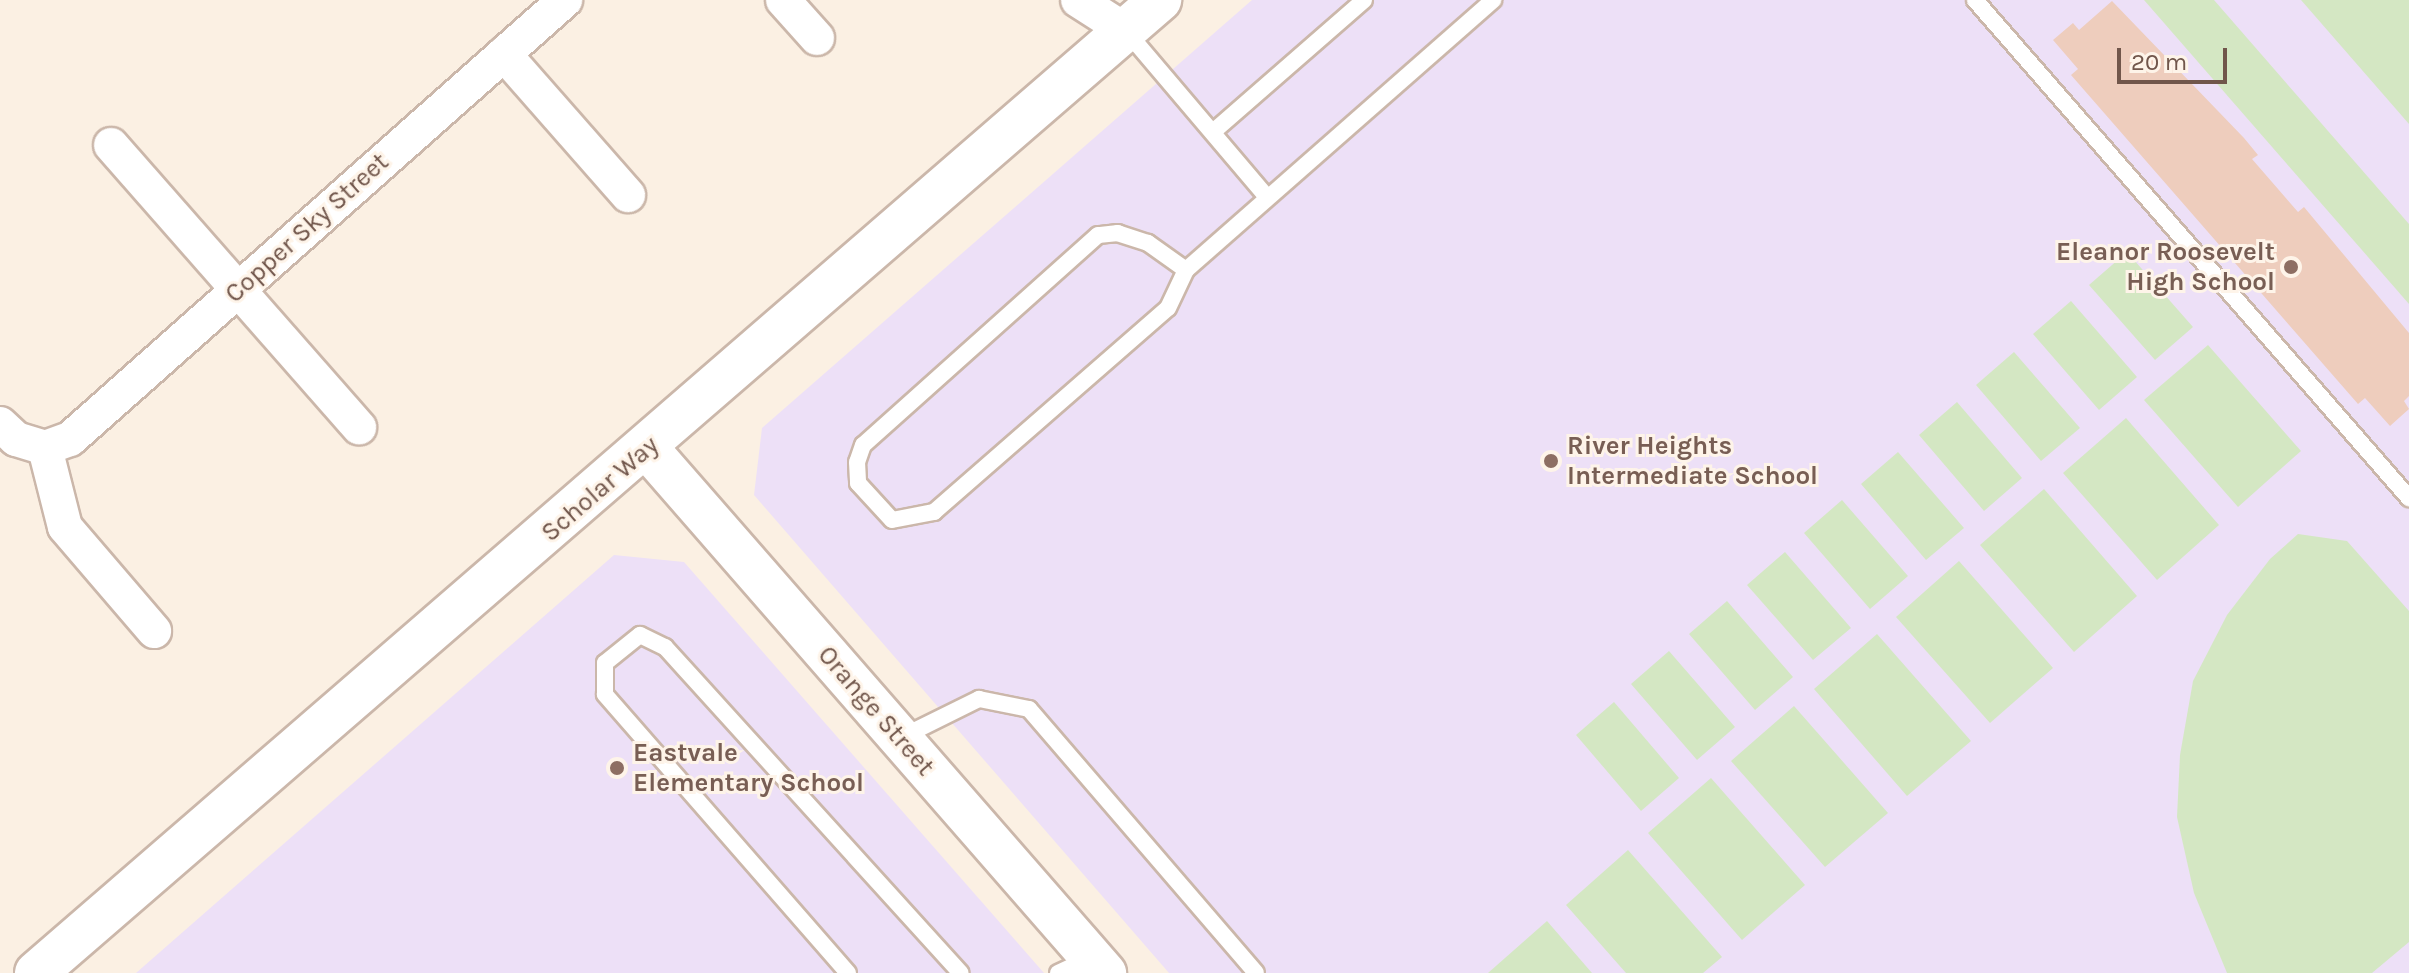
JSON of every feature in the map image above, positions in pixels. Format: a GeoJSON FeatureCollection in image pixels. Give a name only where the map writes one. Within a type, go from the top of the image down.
{"type":"FeatureCollection","features":[{"type":"Feature","properties":{"kind":"street"},"geometry":{"type":"LineString","coordinates":[[783,0],[817,38]]}},
{"type":"Feature","properties":{"kind":"street"},"geometry":{"type":"LineString","coordinates":[[1078,0],[1119,15]]}},
{"type":"Feature","properties":{"kind":"street","name":"Scholar Way"},"geometry":{"type":"LineString","coordinates":[[36,973],[647,448],[1119,15],[1160,0]]}},
{"type":"Feature","properties":{"kind":"street","name":"Copper Sky Street"},"geometry":{"type":"LineString","coordinates":[[45,448],[70,439],[562,1]]}},
{"type":"Feature","properties":{"kind":"street"},"geometry":{"type":"LineString","coordinates":[[504,54],[628,195]]}},
{"type":"Feature","properties":{"kind":"street"},"geometry":{"type":"LineString","coordinates":[[111,145],[359,427]]}},
{"type":"Feature","properties":{"kind":"street"},"geometry":{"type":"LineString","coordinates":[[4,435],[45,448],[65,527],[154,631]]}},
{"type":"Feature","properties":{"kind":"street","name":"Orange Street"},"geometry":{"type":"LineString","coordinates":[[647,448],[900,738],[1084,969]]}},
{"type":"Feature","properties":{"kind":"lane"},"geometry":{"type":"LineString","coordinates":[[1214,131],[1364,0]]}},
{"type":"Feature","properties":{"kind":"lane"},"geometry":{"type":"LineString","coordinates":[[1186,270],[1148,243],[1118,233],[1098,235],[863,445],[857,462],[858,483],[892,520],[934,512],[1168,308],[1186,270],[1493,0]]}},
{"type":"Feature","properties":{"kind":"lane"},"geometry":{"type":"LineString","coordinates":[[1975,0],[2409,498]]}},
{"type":"Feature","properties":{"kind":"lane"},"geometry":{"type":"LineString","coordinates":[[1119,15],[1267,197]]}},
{"type":"Feature","properties":{"kind":"lane"},"geometry":{"type":"LineString","coordinates":[[848,973],[605,694],[605,663],[640,635],[665,647],[961,973]]}},
{"type":"Feature","properties":{"kind":"lane"},"geometry":{"type":"LineString","coordinates":[[900,738],[979,699],[1029,709],[1256,973]]}},
{"type":"Feature","properties":{"kind":"shaded area","name":"River Heights Intermediate School"},"geometry":{"type":"Polygon","coordinates":[[[1252,0],[2409,0],[2409,973],[1169,973],[754,495],[762,428],[1252,0]]]}},
{"type":"Feature","properties":{"kind":"shaded area","name":"Eastvale Elementary School"},"geometry":{"type":"Polygon","coordinates":[[[614,555],[684,562],[1044,973],[136,973],[614,555]]]}},
{"type":"Feature","properties":{"kind":"green space"},"geometry":{"type":"Polygon","coordinates":[[[2144,0],[2214,0],[2409,224],[2409,304],[2144,0]]]}},
{"type":"Feature","properties":{"kind":"green space"},"geometry":{"type":"Polygon","coordinates":[[[2301,0],[2409,0],[2409,124],[2301,0]]]}},
{"type":"Feature","properties":{"kind":"green space"},"geometry":{"type":"Polygon","coordinates":[[[2127,252],[2193,327],[2155,360],[2089,285],[2127,252]]]}},
{"type":"Feature","properties":{"kind":"green space"},"geometry":{"type":"Polygon","coordinates":[[[2071,301],[2137,377],[2099,410],[2033,334],[2071,301]]]}},
{"type":"Feature","properties":{"kind":"green space"},"geometry":{"type":"Polygon","coordinates":[[[2208,345],[2301,451],[2238,507],[2144,400],[2208,345]]]}},
{"type":"Feature","properties":{"kind":"green space"},"geometry":{"type":"Polygon","coordinates":[[[2014,352],[2080,428],[2041,461],[1976,385],[2014,352]]]}},
{"type":"Feature","properties":{"kind":"green space"},"geometry":{"type":"Polygon","coordinates":[[[1957,402],[2022,478],[1984,511],[1919,435],[1957,402]]]}},
{"type":"Feature","properties":{"kind":"green space"},"geometry":{"type":"Polygon","coordinates":[[[2126,418],[2219,525],[2157,580],[2063,473],[2126,418]]]}},
{"type":"Feature","properties":{"kind":"green space"},"geometry":{"type":"Polygon","coordinates":[[[1898,452],[1964,528],[1926,560],[1861,484],[1898,452]]]}},
{"type":"Feature","properties":{"kind":"green space"},"geometry":{"type":"Polygon","coordinates":[[[2044,489],[2137,596],[2074,652],[1980,545],[2044,489]]]}},
{"type":"Feature","properties":{"kind":"green space"},"geometry":{"type":"Polygon","coordinates":[[[1842,500],[1908,576],[1870,609],[1804,533],[1842,500]]]}},
{"type":"Feature","properties":{"kind":"green space"},"geometry":{"type":"Polygon","coordinates":[[[2298,534],[2347,541],[2409,611],[2409,942],[2372,973],[2227,973],[2194,893],[2177,817],[2180,755],[2193,681],[2227,615],[2270,559],[2298,534]]]}},
{"type":"Feature","properties":{"kind":"green space"},"geometry":{"type":"Polygon","coordinates":[[[1785,552],[1851,628],[1813,660],[1747,585],[1785,552]]]}},
{"type":"Feature","properties":{"kind":"green space"},"geometry":{"type":"Polygon","coordinates":[[[1959,561],[2053,668],[1990,723],[1896,617],[1959,561]]]}},
{"type":"Feature","properties":{"kind":"green space"},"geometry":{"type":"Polygon","coordinates":[[[1727,601],[1793,677],[1755,710],[1689,634],[1727,601]]]}},
{"type":"Feature","properties":{"kind":"green space"},"geometry":{"type":"Polygon","coordinates":[[[1877,634],[1971,741],[1907,796],[1814,689],[1877,634]]]}},
{"type":"Feature","properties":{"kind":"green space"},"geometry":{"type":"Polygon","coordinates":[[[1669,651],[1735,727],[1697,760],[1631,684],[1669,651]]]}},
{"type":"Feature","properties":{"kind":"green space"},"geometry":{"type":"Polygon","coordinates":[[[1614,702],[1679,778],[1641,811],[1576,735],[1614,702]]]}},
{"type":"Feature","properties":{"kind":"green space"},"geometry":{"type":"Polygon","coordinates":[[[1794,706],[1888,813],[1825,867],[1731,761],[1794,706]]]}},
{"type":"Feature","properties":{"kind":"green space"},"geometry":{"type":"Polygon","coordinates":[[[1711,778],[1805,885],[1742,940],[1648,833],[1711,778]]]}},
{"type":"Feature","properties":{"kind":"green space"},"geometry":{"type":"Polygon","coordinates":[[[1628,850],[1722,957],[1703,973],[1626,973],[1566,905],[1628,850]]]}},
{"type":"Feature","properties":{"kind":"green space"},"geometry":{"type":"Polygon","coordinates":[[[1547,921],[1592,973],[1488,973],[1547,921]]]}},
{"type":"Feature","properties":{"kind":"building"},"geometry":{"type":"Polygon","coordinates":[[[2112,1],[2244,138],[2258,155],[2252,159],[2298,212],[2304,207],[2409,333],[2409,396],[2404,401],[2409,409],[2390,426],[2365,398],[2358,404],[2071,75],[2078,69],[2053,40],[2073,23],[2079,30],[2112,1]]]}},
{"type":"Feature","properties":{"kind":"place","name":"Eleanor Roosevelt High School"},"geometry":{"type":"Point","coordinates":[2291,267]}},
{"type":"Feature","properties":{"kind":"place","name":"River Heights Intermediate School"},"geometry":{"type":"Point","coordinates":[1551,461]}},
{"type":"Feature","properties":{"kind":"place","name":"Eastvale Elementary School"},"geometry":{"type":"Point","coordinates":[617,768]}}]}
